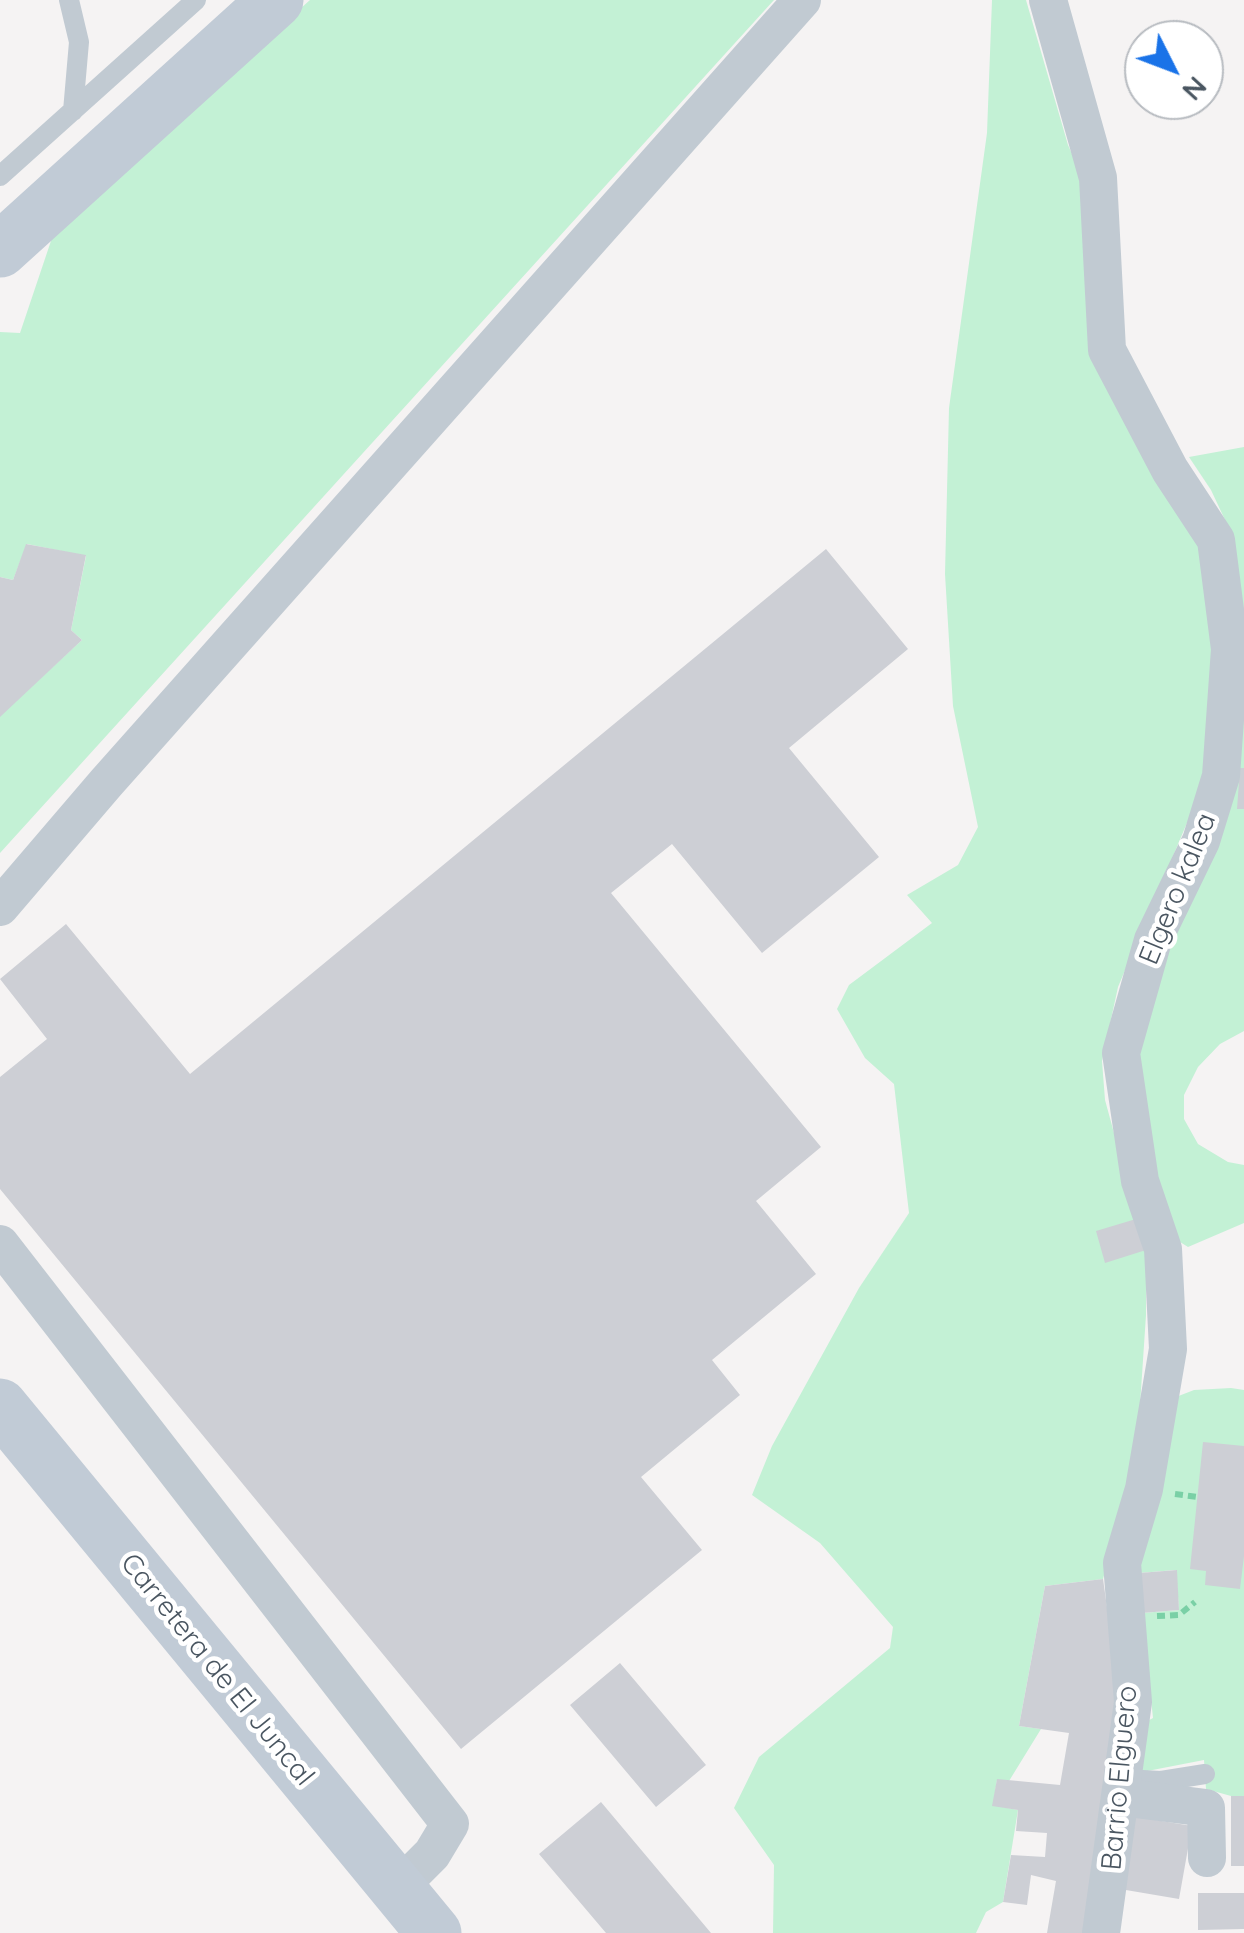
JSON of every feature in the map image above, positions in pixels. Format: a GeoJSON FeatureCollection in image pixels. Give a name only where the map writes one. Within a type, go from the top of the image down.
{"type":"FeatureCollection","features":[{"type":"Feature","properties":{"kind":"street"},"geometry":{"type":"LineString","coordinates":[[0,250],[276,0]]}},
{"type":"Feature","properties":{"kind":"street"},"geometry":{"type":"LineString","coordinates":[[0,907],[802,0]]}},
{"type":"Feature","properties":{"kind":"street","name":"Elgero kalea"},"geometry":{"type":"LineString","coordinates":[[1048,0],[1098,178],[1107,350],[1170,470],[1216,540],[1230,649],[1221,776],[1201,840],[1153,940],[1121,1054],[1140,1181],[1162,1249],[1168,1348],[1144,1489],[1122,1563]]}},
{"type":"Feature","properties":{"kind":"street"},"geometry":{"type":"LineString","coordinates":[[0,1244],[450,1824],[398,1911]]}},
{"type":"Feature","properties":{"kind":"street","name":"Carretera de El Juncal"},"geometry":{"type":"LineString","coordinates":[[0,1406],[338,1818],[398,1911],[434,1933]]}},
{"type":"Feature","properties":{"kind":"street","name":"Barrio Elguero"},"geometry":{"type":"LineString","coordinates":[[1101,1933],[1133,1702],[1122,1563]]}},
{"type":"Feature","properties":{"kind":"street"},"geometry":{"type":"LineString","coordinates":[[1122,1788],[1206,1808],[1207,1858]]}},
{"type":"Feature","properties":{"kind":"lane"},"geometry":{"type":"LineString","coordinates":[[69,0],[80,42],[72,111]]}},
{"type":"Feature","properties":{"kind":"lane"},"geometry":{"type":"LineString","coordinates":[[0,176],[196,0]]}},
{"type":"Feature","properties":{"kind":"lane"},"geometry":{"type":"LineString","coordinates":[[1122,1788],[1205,1774]]}},
{"type":"Feature","properties":{"kind":"green space"},"geometry":{"type":"Polygon","coordinates":[[[310,0],[774,0],[0,853],[0,715],[82,640],[71,630],[86,556],[27,544],[13,580],[0,577],[0,332],[20,333],[55,229],[310,0]]]}},
{"type":"Feature","properties":{"kind":"green space"},"geometry":{"type":"Polygon","coordinates":[[[992,0],[1026,0],[1068,145],[1087,187],[1093,325],[1205,549],[1215,661],[1205,780],[1118,987],[1102,1061],[1105,1100],[1146,1250],[1139,1420],[1103,1579],[1045,1586],[1019,1726],[1041,1729],[1009,1781],[997,1780],[993,1805],[1018,1810],[1003,1902],[986,1912],[976,1933],[773,1933],[774,1865],[734,1808],[759,1757],[890,1648],[893,1627],[820,1543],[752,1495],[772,1446],[859,1288],[909,1213],[894,1084],[865,1058],[837,1009],[849,985],[932,923],[907,895],[958,865],[978,827],[953,706],[945,574],[949,408],[987,133],[992,0]]]}},
{"type":"Feature","properties":{"kind":"green space"},"geometry":{"type":"Polygon","coordinates":[[[1244,447],[1244,1031],[1220,1044],[1198,1067],[1184,1095],[1184,1119],[1198,1144],[1228,1162],[1244,1165],[1244,1223],[1188,1247],[1169,1235],[1157,1201],[1136,1042],[1161,955],[1201,871],[1233,537],[1211,490],[1189,457],[1244,447]]]}},
{"type":"Feature","properties":{"kind":"green space"},"geometry":{"type":"Polygon","coordinates":[[[1194,1390],[1244,1390],[1244,1796],[1206,1789],[1204,1760],[1137,1773],[1140,1725],[1153,1718],[1142,1613],[1179,1610],[1176,1570],[1139,1573],[1176,1397],[1194,1390]]]}},
{"type":"Feature","properties":{"kind":"building"},"geometry":{"type":"Polygon","coordinates":[[[26,544],[86,555],[71,630],[82,640],[0,717],[0,577],[13,580],[26,544]]]}},
{"type":"Feature","properties":{"kind":"building"},"geometry":{"type":"Polygon","coordinates":[[[826,549],[908,649],[789,748],[879,857],[762,953],[672,844],[611,893],[821,1147],[756,1201],[816,1274],[712,1360],[740,1395],[641,1477],[702,1550],[461,1749],[0,1189],[0,1077],[47,1039],[0,979],[66,924],[190,1074],[826,549]]]}},
{"type":"Feature","properties":{"kind":"building"},"geometry":{"type":"Polygon","coordinates":[[[1240,768],[1244,768],[1244,809],[1237,809],[1240,768]]]}},
{"type":"Feature","properties":{"kind":"building"},"geometry":{"type":"Polygon","coordinates":[[[1136,1219],[1146,1250],[1105,1263],[1096,1231],[1136,1219]]]}},
{"type":"Feature","properties":{"kind":"building"},"geometry":{"type":"Polygon","coordinates":[[[1203,1442],[1244,1446],[1244,1556],[1240,1589],[1205,1585],[1206,1571],[1190,1569],[1203,1442]]]}},
{"type":"Feature","properties":{"kind":"building"},"geometry":{"type":"Polygon","coordinates":[[[1177,1570],[1179,1610],[1142,1613],[1139,1573],[1177,1570]]]}},
{"type":"Feature","properties":{"kind":"building"},"geometry":{"type":"Polygon","coordinates":[[[1103,1579],[1115,1664],[1114,1723],[1083,1933],[1047,1933],[1056,1881],[1031,1875],[1027,1905],[1003,1902],[1011,1855],[1045,1857],[1047,1833],[1016,1831],[1018,1810],[992,1806],[997,1779],[1060,1785],[1069,1733],[1019,1726],[1045,1586],[1103,1579]]]}},
{"type":"Feature","properties":{"kind":"building"},"geometry":{"type":"Polygon","coordinates":[[[620,1663],[706,1765],[656,1807],[570,1705],[620,1663]]]}},
{"type":"Feature","properties":{"kind":"building"},"geometry":{"type":"Polygon","coordinates":[[[1231,1796],[1244,1796],[1244,1866],[1231,1866],[1231,1796]]]}},
{"type":"Feature","properties":{"kind":"building"},"geometry":{"type":"Polygon","coordinates":[[[601,1802],[711,1933],[606,1933],[539,1854],[601,1802]]]}},
{"type":"Feature","properties":{"kind":"building"},"geometry":{"type":"Polygon","coordinates":[[[1132,1816],[1192,1826],[1179,1899],[1120,1889],[1132,1816]]]}},
{"type":"Feature","properties":{"kind":"building"},"geometry":{"type":"Polygon","coordinates":[[[1198,1893],[1244,1893],[1244,1929],[1198,1930],[1198,1893]]]}}]}
